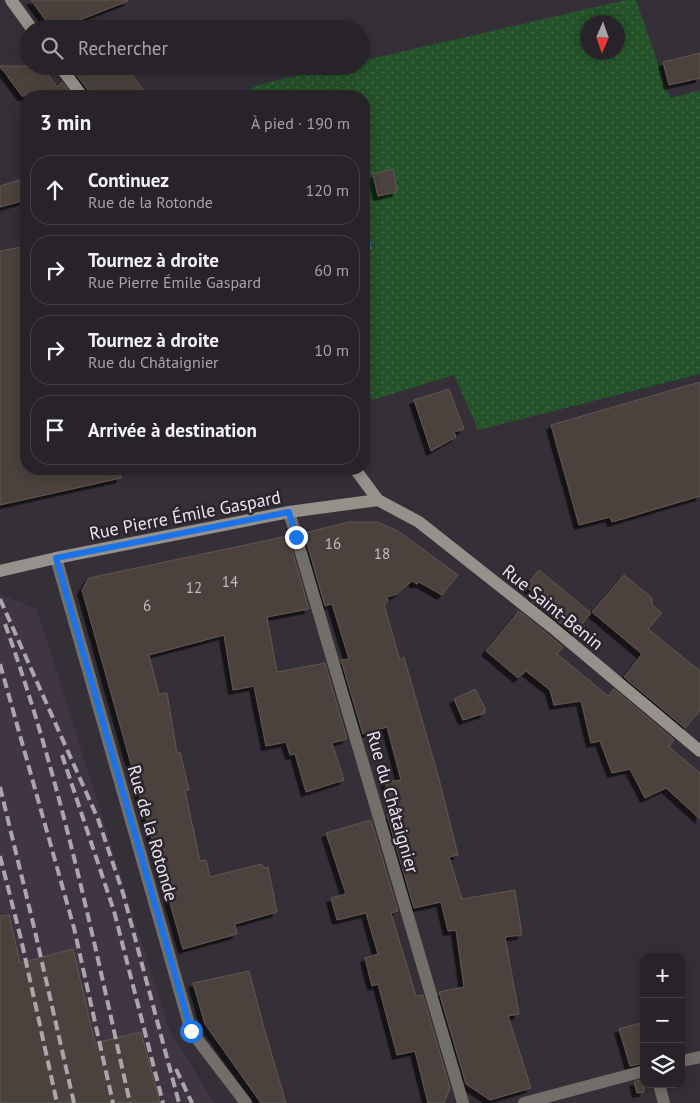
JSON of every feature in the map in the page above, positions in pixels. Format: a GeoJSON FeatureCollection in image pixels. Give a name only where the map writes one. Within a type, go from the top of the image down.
{"type":"FeatureCollection","features":[{"type":"Feature","properties":{"kind":"main road"},"geometry":{"type":"LineString","coordinates":[[11,0],[25,20]]}},
{"type":"Feature","properties":{"kind":"main road"},"geometry":{"type":"LineString","coordinates":[[67,75],[78,90]]}},
{"type":"Feature","properties":{"kind":"main road"},"geometry":{"type":"LineString","coordinates":[[359,475],[378,500]]}},
{"type":"Feature","properties":{"kind":"main road","name":"Rue Pierre Émile Gaspard"},"geometry":{"type":"LineString","coordinates":[[0,571],[56,558],[289,512],[378,500]]}},
{"type":"Feature","properties":{"kind":"main road","name":"Rue Saint-Benin"},"geometry":{"type":"LineString","coordinates":[[378,500],[427,528],[552,627],[700,751]]}},
{"type":"Feature","properties":{"kind":"street","name":"Rue du Châtaignier"},"geometry":{"type":"LineString","coordinates":[[289,512],[462,1103]]}},
{"type":"Feature","properties":{"kind":"street","name":"Rue de la Rotonde"},"geometry":{"type":"LineString","coordinates":[[56,558],[191,1031],[246,1103]]}},
{"type":"Feature","properties":{"kind":"street"},"geometry":{"type":"LineString","coordinates":[[685,1060],[700,1057]]}},
{"type":"Feature","properties":{"kind":"street"},"geometry":{"type":"LineString","coordinates":[[524,1103],[640,1072]]}},
{"type":"Feature","properties":{"kind":"street"},"geometry":{"type":"LineString","coordinates":[[660,1088],[664,1103]]}},
{"type":"Feature","properties":{"kind":"shaded area"},"geometry":{"type":"Polygon","coordinates":[[[0,594],[37,609],[169,1029],[214,1103],[30,1103],[0,1010],[0,594]]]}},
{"type":"Feature","properties":{"kind":"green space"},"geometry":{"type":"Polygon","coordinates":[[[626,0],[636,0],[670,98],[700,90],[700,374],[478,430],[454,375],[372,400],[370,395],[370,90],[250,90],[253,86],[300,75],[370,75],[370,59],[626,0]]]}},
{"type":"Feature","properties":{"kind":"building"},"geometry":{"type":"Polygon","coordinates":[[[31,0],[128,0],[80,20],[45,20],[31,0]]]}},
{"type":"Feature","properties":{"kind":"building"},"geometry":{"type":"Polygon","coordinates":[[[700,53],[700,78],[669,85],[663,62],[700,53]]]}},
{"type":"Feature","properties":{"kind":"building"},"geometry":{"type":"Polygon","coordinates":[[[0,66],[20,66],[20,75],[48,75],[57,87],[62,82],[68,90],[20,90],[20,93],[0,66]]]}},
{"type":"Feature","properties":{"kind":"building"},"geometry":{"type":"Polygon","coordinates":[[[76,75],[132,75],[143,90],[88,90],[76,75]]]}},
{"type":"Feature","properties":{"kind":"building"},"geometry":{"type":"Polygon","coordinates":[[[393,169],[397,192],[378,196],[373,174],[393,169]]]}},
{"type":"Feature","properties":{"kind":"building"},"geometry":{"type":"Polygon","coordinates":[[[20,180],[20,202],[0,207],[0,186],[20,180]]]}},
{"type":"Feature","properties":{"kind":"building"},"geometry":{"type":"Polygon","coordinates":[[[20,247],[20,475],[121,475],[121,478],[0,505],[0,251],[20,247]]]}},
{"type":"Feature","properties":{"kind":"building"},"geometry":{"type":"Polygon","coordinates":[[[700,382],[700,496],[612,522],[610,517],[579,525],[551,425],[700,382]]]}},
{"type":"Feature","properties":{"kind":"building"},"geometry":{"type":"Polygon","coordinates":[[[449,389],[464,429],[454,432],[456,437],[431,451],[414,400],[449,389]]]}},
{"type":"Feature","properties":{"kind":"building"},"geometry":{"type":"Polygon","coordinates":[[[349,522],[377,522],[398,531],[458,575],[442,595],[419,582],[417,584],[412,581],[397,594],[387,597],[388,601],[384,605],[400,660],[404,657],[439,779],[458,855],[449,857],[462,899],[515,890],[522,935],[505,937],[519,1014],[508,1016],[531,1088],[490,1100],[466,1084],[439,992],[464,987],[456,930],[448,931],[441,902],[414,908],[387,815],[395,813],[385,782],[401,780],[387,727],[363,734],[341,660],[349,659],[332,604],[325,606],[304,533],[349,522]]]}},
{"type":"Feature","properties":{"kind":"building"},"geometry":{"type":"Polygon","coordinates":[[[288,536],[309,609],[267,617],[277,672],[325,663],[347,739],[332,743],[344,780],[306,792],[295,754],[290,755],[286,742],[266,746],[254,686],[233,690],[224,635],[149,655],[159,694],[167,693],[177,753],[180,752],[189,790],[185,791],[200,861],[206,860],[210,877],[262,864],[263,868],[268,867],[277,912],[235,924],[237,934],[183,949],[82,590],[89,578],[288,536]]]}},
{"type":"Feature","properties":{"kind":"building"},"geometry":{"type":"Polygon","coordinates":[[[539,570],[591,613],[574,634],[529,599],[534,593],[525,586],[539,570]]]}},
{"type":"Feature","properties":{"kind":"building"},"geometry":{"type":"Polygon","coordinates":[[[624,575],[652,598],[652,605],[662,613],[648,629],[700,671],[700,711],[685,728],[624,677],[642,654],[592,612],[624,575]]]}},
{"type":"Feature","properties":{"kind":"building"},"geometry":{"type":"Polygon","coordinates":[[[519,611],[563,647],[557,654],[608,696],[614,689],[674,740],[669,747],[700,773],[700,819],[666,788],[645,798],[630,769],[612,773],[600,741],[591,743],[581,701],[554,705],[550,690],[526,671],[518,678],[486,651],[519,611]]]}},
{"type":"Feature","properties":{"kind":"building"},"geometry":{"type":"Polygon","coordinates":[[[475,689],[486,710],[484,710],[485,713],[463,720],[454,699],[475,689]]]}},
{"type":"Feature","properties":{"kind":"building"},"geometry":{"type":"Polygon","coordinates":[[[371,820],[398,911],[391,913],[416,996],[423,995],[450,1088],[444,1103],[428,1103],[415,1051],[397,1055],[378,984],[372,986],[365,958],[378,954],[366,913],[337,920],[331,898],[346,894],[326,833],[371,820]]]}},
{"type":"Feature","properties":{"kind":"building"},"geometry":{"type":"Polygon","coordinates":[[[9,915],[20,963],[73,949],[95,1043],[141,1032],[160,1103],[0,1103],[0,916],[9,915]]]}},
{"type":"Feature","properties":{"kind":"building"},"geometry":{"type":"Polygon","coordinates":[[[249,971],[286,1103],[261,1103],[205,1024],[193,983],[249,971]]]}},
{"type":"Feature","properties":{"kind":"building"},"geometry":{"type":"Polygon","coordinates":[[[640,1023],[640,1064],[630,1066],[619,1029],[640,1023]]]}},
{"type":"Feature","properties":{"kind":"building"},"geometry":{"type":"Polygon","coordinates":[[[640,1080],[640,1088],[644,1088],[644,1092],[637,1093],[634,1082],[640,1080]]]}},
{"type":"Feature","properties":{"kind":"railway"},"geometry":{"type":"LineString","coordinates":[[0,599],[98,819],[123,893],[179,1103]]}},
{"type":"Feature","properties":{"kind":"railway"},"geometry":{"type":"LineString","coordinates":[[5,624],[25,683],[60,802],[130,1103]]}},
{"type":"Feature","properties":{"kind":"railway"},"geometry":{"type":"LineString","coordinates":[[0,664],[74,928],[113,1103]]}},
{"type":"Feature","properties":{"kind":"railway"},"geometry":{"type":"LineString","coordinates":[[62,755],[114,911],[163,1103]]}},
{"type":"Feature","properties":{"kind":"railway"},"geometry":{"type":"LineString","coordinates":[[0,787],[74,1103]]}},
{"type":"Feature","properties":{"kind":"railway"},"geometry":{"type":"LineString","coordinates":[[0,856],[21,939],[57,1103]]}},
{"type":"Feature","properties":{"kind":"railway"},"geometry":{"type":"LineString","coordinates":[[176,1069],[192,1103]]}},
{"type":"Feature","properties":{"kind":"route"},"geometry":{"type":"LineString","coordinates":[[191,1031],[56,558],[289,512],[296,537]]}}]}
